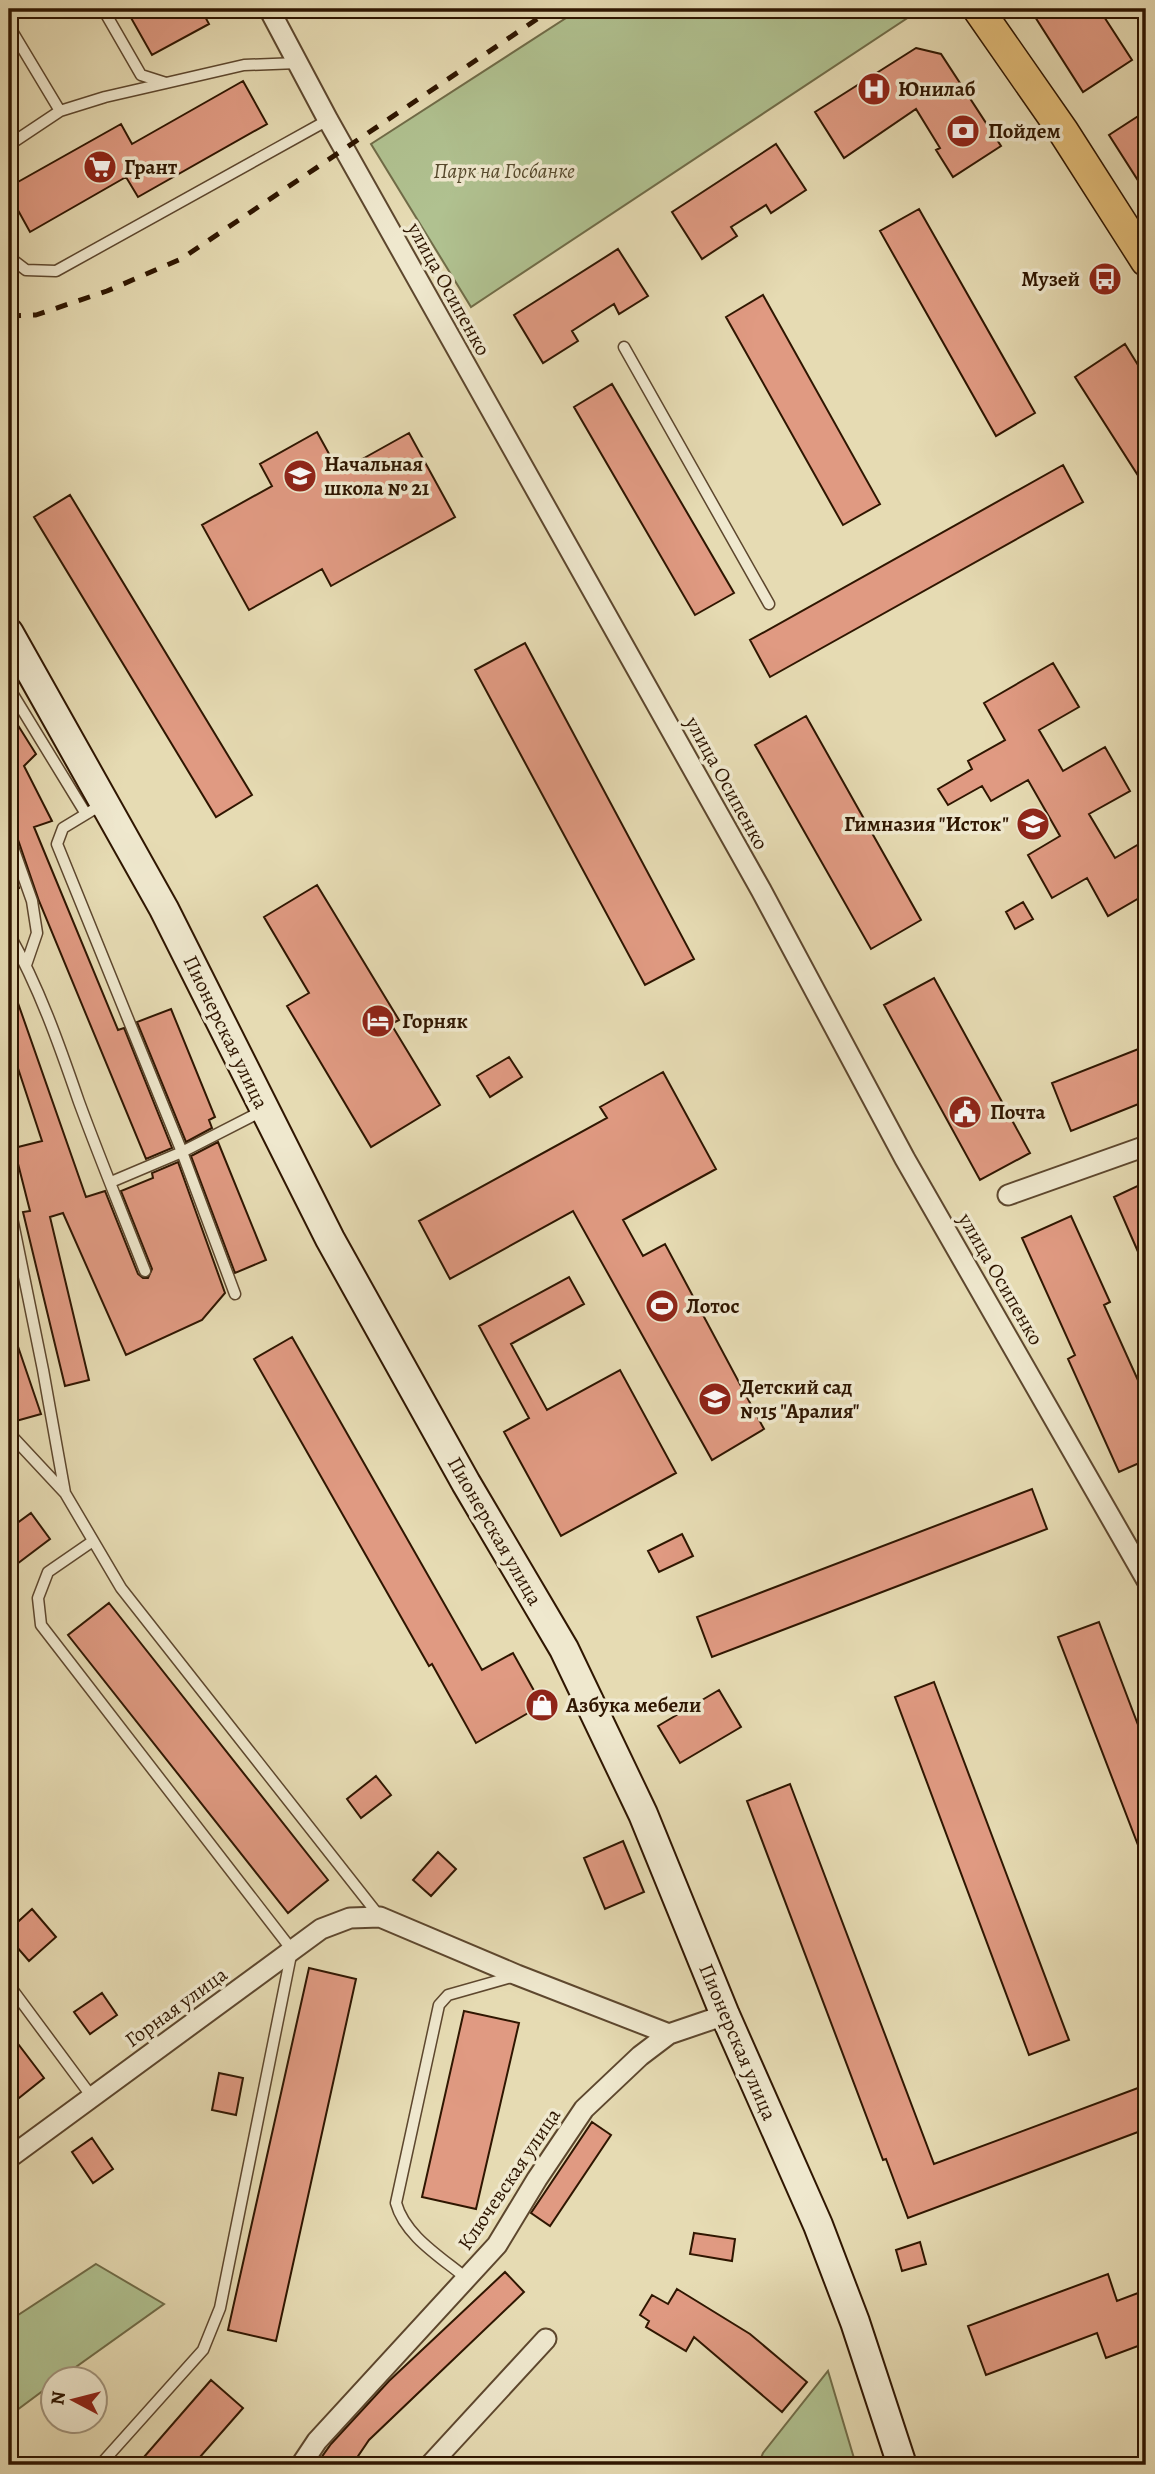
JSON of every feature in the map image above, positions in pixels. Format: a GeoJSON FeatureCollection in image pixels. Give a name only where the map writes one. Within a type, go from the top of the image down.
{"type":"FeatureCollection","features":[{"type":"Feature","properties":{"kind":"main road"},"geometry":{"type":"LineString","coordinates":[[978,9],[1063,131],[1146,261]]}},
{"type":"Feature","properties":{"kind":"main road","name":"Пионерская улица"},"geometry":{"type":"LineString","coordinates":[[9,633],[95,808],[164,909],[330,1239],[466,1483],[564,1649],[643,1814],[725,2015],[818,2225],[855,2322],[902,2465]]}},
{"type":"Feature","properties":{"kind":"street","name":"улица Осипенко"},"geometry":{"type":"LineString","coordinates":[[269,9],[328,120],[761,890],[905,1159],[1146,1579]]}},
{"type":"Feature","properties":{"kind":"street"},"geometry":{"type":"LineString","coordinates":[[1008,1195],[1146,1146]]}},
{"type":"Feature","properties":{"kind":"street"},"geometry":{"type":"LineString","coordinates":[[380,1917],[517,1975],[669,2034]]}},
{"type":"Feature","properties":{"kind":"street","name":"Горная улица"},"geometry":{"type":"LineString","coordinates":[[9,2158],[321,1929],[350,1918],[380,1917]]}},
{"type":"Feature","properties":{"kind":"street","name":"Ключевская улица"},"geometry":{"type":"LineString","coordinates":[[302,2465],[317,2441],[497,2245],[584,2109],[640,2056],[669,2034],[725,2015]]}},
{"type":"Feature","properties":{"kind":"street"},"geometry":{"type":"LineString","coordinates":[[430,2465],[546,2339]]}},
{"type":"Feature","properties":{"kind":"lane"},"geometry":{"type":"LineString","coordinates":[[103,9],[141,75],[166,83]]}},
{"type":"Feature","properties":{"kind":"lane"},"geometry":{"type":"LineString","coordinates":[[9,26],[61,111]]}},
{"type":"Feature","properties":{"kind":"lane"},"geometry":{"type":"LineString","coordinates":[[9,145],[61,111],[105,97],[244,65],[298,63]]}},
{"type":"Feature","properties":{"kind":"lane"},"geometry":{"type":"LineString","coordinates":[[9,257],[26,270],[56,271],[328,120]]}},
{"type":"Feature","properties":{"kind":"lane"},"geometry":{"type":"LineString","coordinates":[[624,347],[769,604]]}},
{"type":"Feature","properties":{"kind":"lane"},"geometry":{"type":"LineString","coordinates":[[9,688],[95,808],[63,828],[57,844],[182,1152],[235,1294]]}},
{"type":"Feature","properties":{"kind":"lane"},"geometry":{"type":"LineString","coordinates":[[9,836],[32,901],[37,933],[26,965]]}},
{"type":"Feature","properties":{"kind":"lane"},"geometry":{"type":"LineString","coordinates":[[9,934],[26,965],[63,1054],[145,1271]]}},
{"type":"Feature","properties":{"kind":"lane"},"geometry":{"type":"LineString","coordinates":[[111,1182],[182,1152],[264,1110]]}},
{"type":"Feature","properties":{"kind":"lane"},"geometry":{"type":"LineString","coordinates":[[9,1203],[65,1493]]}},
{"type":"Feature","properties":{"kind":"lane"},"geometry":{"type":"LineString","coordinates":[[9,1433],[65,1493],[121,1588],[380,1917]]}},
{"type":"Feature","properties":{"kind":"lane"},"geometry":{"type":"LineString","coordinates":[[93,1541],[48,1572],[38,1598],[41,1625],[292,1950],[220,2308],[203,2350],[100,2465]]}},
{"type":"Feature","properties":{"kind":"lane"},"geometry":{"type":"LineString","coordinates":[[466,2278],[412,2232],[400,2218],[396,2203],[439,2005],[448,1995],[517,1975]]}},
{"type":"Feature","properties":{"kind":"lane"},"geometry":{"type":"LineString","coordinates":[[9,1985],[92,2097]]}},
{"type":"Feature","properties":{"kind":"green space","name":"Парк на Госбанке"},"geometry":{"type":"Polygon","coordinates":[[[580,9],[921,9],[471,307],[371,144],[580,9]]]}},
{"type":"Feature","properties":{"kind":"green space"},"geometry":{"type":"Polygon","coordinates":[[[96,2264],[164,2304],[77,2366],[38,2366],[38,2394],[9,2416],[9,2321],[96,2264]]]}},
{"type":"Feature","properties":{"kind":"green space"},"geometry":{"type":"Polygon","coordinates":[[[828,2371],[856,2465],[758,2465],[763,2453],[828,2371]]]}},
{"type":"Feature","properties":{"kind":"building"},"geometry":{"type":"Polygon","coordinates":[[[126,9],[201,9],[209,24],[152,55],[126,9]]]}},
{"type":"Feature","properties":{"kind":"building"},"geometry":{"type":"Polygon","coordinates":[[[1030,9],[1099,9],[1132,60],[1083,92],[1030,9]]]}},
{"type":"Feature","properties":{"kind":"building"},"geometry":{"type":"Polygon","coordinates":[[[916,48],[941,54],[1001,146],[953,177],[936,150],[940,148],[916,109],[844,158],[815,112],[916,48]]]}},
{"type":"Feature","properties":{"kind":"building"},"geometry":{"type":"Polygon","coordinates":[[[243,81],[267,124],[138,197],[126,177],[30,232],[9,194],[9,187],[121,124],[132,144],[243,81]]]}},
{"type":"Feature","properties":{"kind":"building"},"geometry":{"type":"Polygon","coordinates":[[[1146,111],[1146,193],[1109,135],[1146,111]]]}},
{"type":"Feature","properties":{"kind":"building"},"geometry":{"type":"Polygon","coordinates":[[[776,144],[806,190],[771,213],[766,205],[731,227],[737,236],[702,259],[672,212],[776,144]]]}},
{"type":"Feature","properties":{"kind":"building"},"geometry":{"type":"Polygon","coordinates":[[[919,209],[1035,413],[996,436],[880,231],[919,209]]]}},
{"type":"Feature","properties":{"kind":"building"},"geometry":{"type":"Polygon","coordinates":[[[618,249],[648,296],[619,314],[614,304],[572,331],[578,341],[543,363],[514,315],[618,249]]]}},
{"type":"Feature","properties":{"kind":"building"},"geometry":{"type":"Polygon","coordinates":[[[763,295],[880,504],[843,525],[726,317],[763,295]]]}},
{"type":"Feature","properties":{"kind":"building"},"geometry":{"type":"Polygon","coordinates":[[[1125,344],[1146,378],[1146,488],[1075,377],[1125,344]]]}},
{"type":"Feature","properties":{"kind":"building"},"geometry":{"type":"Polygon","coordinates":[[[612,384],[734,593],[695,615],[574,407],[612,384]]]}},
{"type":"Feature","properties":{"kind":"building"},"geometry":{"type":"Polygon","coordinates":[[[317,432],[339,472],[409,433],[455,517],[331,586],[322,569],[249,610],[202,525],[272,486],[260,464],[317,432]]]}},
{"type":"Feature","properties":{"kind":"building"},"geometry":{"type":"Polygon","coordinates":[[[1063,465],[1083,502],[770,677],[750,640],[1063,465]]]}},
{"type":"Feature","properties":{"kind":"building"},"geometry":{"type":"Polygon","coordinates":[[[70,495],[252,795],[216,817],[34,517],[70,495]]]}},
{"type":"Feature","properties":{"kind":"building"},"geometry":{"type":"Polygon","coordinates":[[[525,643],[694,959],[645,985],[475,670],[525,643]]]}},
{"type":"Feature","properties":{"kind":"building"},"geometry":{"type":"Polygon","coordinates":[[[1053,663],[1079,707],[1039,730],[1063,771],[1105,747],[1130,791],[1089,814],[1115,858],[1146,840],[1146,894],[1108,916],[1087,878],[1052,898],[1028,855],[1060,836],[1028,780],[991,801],[982,786],[948,805],[938,789],[972,769],[968,761],[1005,740],[984,703],[1053,663]]]}},
{"type":"Feature","properties":{"kind":"building"},"geometry":{"type":"Polygon","coordinates":[[[9,711],[36,754],[24,766],[52,821],[34,827],[118,1030],[124,1028],[172,1148],[146,1159],[39,901],[16,834],[9,829],[9,711]]]}},
{"type":"Feature","properties":{"kind":"building"},"geometry":{"type":"Polygon","coordinates":[[[806,716],[921,920],[871,949],[755,745],[806,716]]]}},
{"type":"Feature","properties":{"kind":"building"},"geometry":{"type":"Polygon","coordinates":[[[9,858],[19,888],[9,894],[9,858]]]}},
{"type":"Feature","properties":{"kind":"building"},"geometry":{"type":"Polygon","coordinates":[[[317,885],[399,1020],[391,1024],[440,1105],[371,1147],[287,1006],[309,993],[264,917],[317,885]]]}},
{"type":"Feature","properties":{"kind":"building"},"geometry":{"type":"Polygon","coordinates":[[[1023,902],[1033,919],[1015,929],[1006,912],[1023,902]]]}},
{"type":"Feature","properties":{"kind":"building"},"geometry":{"type":"Polygon","coordinates":[[[934,978],[1030,1153],[980,1180],[884,1005],[934,978]]]}},
{"type":"Feature","properties":{"kind":"building"},"geometry":{"type":"Polygon","coordinates":[[[12,986],[86,1197],[105,1191],[138,1274],[148,1278],[152,1269],[121,1191],[153,1178],[152,1173],[178,1162],[225,1293],[202,1320],[126,1355],[63,1213],[50,1217],[89,1380],[65,1386],[23,1212],[30,1211],[14,1148],[42,1141],[9,1041],[9,987],[12,986]]]}},
{"type":"Feature","properties":{"kind":"building"},"geometry":{"type":"Polygon","coordinates":[[[171,1009],[215,1117],[209,1120],[212,1128],[186,1142],[137,1022],[171,1009]]]}},
{"type":"Feature","properties":{"kind":"building"},"geometry":{"type":"Polygon","coordinates":[[[1146,1046],[1146,1101],[1071,1131],[1052,1083],[1146,1046]]]}},
{"type":"Feature","properties":{"kind":"building"},"geometry":{"type":"Polygon","coordinates":[[[509,1057],[522,1077],[490,1097],[477,1076],[509,1057]]]}},
{"type":"Feature","properties":{"kind":"building","name":"Лотос"},"geometry":{"type":"Polygon","coordinates":[[[663,1072],[716,1169],[623,1220],[643,1256],[665,1244],[764,1429],[712,1460],[573,1211],[450,1279],[419,1221],[607,1118],[600,1107],[663,1072]]]}},
{"type":"Feature","properties":{"kind":"building"},"geometry":{"type":"Polygon","coordinates":[[[218,1142],[266,1260],[235,1273],[191,1156],[218,1142]]]}},
{"type":"Feature","properties":{"kind":"building"},"geometry":{"type":"Polygon","coordinates":[[[1146,1182],[1146,1270],[1114,1197],[1146,1182]]]}},
{"type":"Feature","properties":{"kind":"building"},"geometry":{"type":"Polygon","coordinates":[[[1071,1216],[1110,1302],[1104,1305],[1146,1398],[1146,1460],[1119,1472],[1068,1359],[1075,1355],[1022,1238],[1071,1216]]]}},
{"type":"Feature","properties":{"kind":"building"},"geometry":{"type":"Polygon","coordinates":[[[569,1277],[584,1304],[511,1344],[547,1410],[620,1370],[676,1473],[561,1536],[504,1432],[529,1418],[479,1326],[569,1277]]]}},
{"type":"Feature","properties":{"kind":"building"},"geometry":{"type":"Polygon","coordinates":[[[9,1329],[12,1329],[41,1414],[16,1421],[9,1402],[9,1329]]]}},
{"type":"Feature","properties":{"kind":"building"},"geometry":{"type":"Polygon","coordinates":[[[292,1337],[482,1670],[513,1653],[542,1705],[476,1743],[432,1664],[429,1666],[254,1359],[292,1337]]]}},
{"type":"Feature","properties":{"kind":"building"},"geometry":{"type":"Polygon","coordinates":[[[1032,1489],[1047,1529],[712,1657],[697,1617],[1032,1489]]]}},
{"type":"Feature","properties":{"kind":"building"},"geometry":{"type":"Polygon","coordinates":[[[31,1513],[50,1539],[9,1570],[9,1529],[31,1513]]]}},
{"type":"Feature","properties":{"kind":"building"},"geometry":{"type":"Polygon","coordinates":[[[682,1534],[693,1556],[659,1572],[648,1551],[682,1534]]]}},
{"type":"Feature","properties":{"kind":"building"},"geometry":{"type":"Polygon","coordinates":[[[109,1603],[328,1880],[288,1913],[68,1635],[109,1603]]]}},
{"type":"Feature","properties":{"kind":"building"},"geometry":{"type":"Polygon","coordinates":[[[1099,1622],[1146,1746],[1146,1866],[1058,1637],[1099,1622]]]}},
{"type":"Feature","properties":{"kind":"building"},"geometry":{"type":"Polygon","coordinates":[[[934,1682],[1069,2040],[1029,2055],[895,1697],[934,1682]]]}},
{"type":"Feature","properties":{"kind":"building"},"geometry":{"type":"Polygon","coordinates":[[[719,1690],[741,1727],[680,1763],[658,1726],[719,1690]]]}},
{"type":"Feature","properties":{"kind":"building"},"geometry":{"type":"Polygon","coordinates":[[[376,1776],[391,1795],[361,1818],[347,1799],[376,1776]]]}},
{"type":"Feature","properties":{"kind":"building"},"geometry":{"type":"Polygon","coordinates":[[[790,1784],[934,2164],[1146,2085],[1146,2129],[908,2218],[886,2159],[883,2160],[747,1801],[790,1784]]]}},
{"type":"Feature","properties":{"kind":"building"},"geometry":{"type":"Polygon","coordinates":[[[623,1841],[644,1892],[605,1909],[584,1858],[623,1841]]]}},
{"type":"Feature","properties":{"kind":"building"},"geometry":{"type":"Polygon","coordinates":[[[438,1852],[456,1869],[431,1896],[413,1880],[438,1852]]]}},
{"type":"Feature","properties":{"kind":"building"},"geometry":{"type":"Polygon","coordinates":[[[32,1909],[56,1937],[29,1961],[9,1938],[9,1930],[32,1909]]]}},
{"type":"Feature","properties":{"kind":"building"},"geometry":{"type":"Polygon","coordinates":[[[309,1968],[356,1979],[276,2341],[228,2330],[309,1968]]]}},
{"type":"Feature","properties":{"kind":"building"},"geometry":{"type":"Polygon","coordinates":[[[102,1993],[117,2015],[90,2034],[74,2012],[102,1993]]]}},
{"type":"Feature","properties":{"kind":"building"},"geometry":{"type":"Polygon","coordinates":[[[464,2011],[519,2023],[476,2209],[422,2197],[464,2011]]]}},
{"type":"Feature","properties":{"kind":"building"},"geometry":{"type":"Polygon","coordinates":[[[9,2032],[44,2078],[9,2106],[9,2032]]]}},
{"type":"Feature","properties":{"kind":"building"},"geometry":{"type":"Polygon","coordinates":[[[219,2073],[243,2078],[236,2115],[212,2110],[219,2073]]]}},
{"type":"Feature","properties":{"kind":"building"},"geometry":{"type":"Polygon","coordinates":[[[592,2122],[611,2135],[550,2226],[531,2213],[592,2122]]]}},
{"type":"Feature","properties":{"kind":"building"},"geometry":{"type":"Polygon","coordinates":[[[92,2138],[113,2169],[93,2183],[72,2152],[92,2138]]]}},
{"type":"Feature","properties":{"kind":"building"},"geometry":{"type":"Polygon","coordinates":[[[694,2233],[735,2239],[732,2261],[690,2254],[694,2233]]]}},
{"type":"Feature","properties":{"kind":"building"},"geometry":{"type":"Polygon","coordinates":[[[920,2242],[926,2264],[902,2271],[896,2250],[920,2242]]]}},
{"type":"Feature","properties":{"kind":"building"},"geometry":{"type":"Polygon","coordinates":[[[505,2272],[524,2292],[369,2440],[352,2465],[316,2465],[331,2444],[389,2381],[505,2272]]]}},
{"type":"Feature","properties":{"kind":"building"},"geometry":{"type":"Polygon","coordinates":[[[1108,2274],[1117,2301],[1146,2290],[1146,2343],[1106,2358],[1097,2333],[986,2375],[968,2326],[1108,2274]]]}},
{"type":"Feature","properties":{"kind":"building"},"geometry":{"type":"Polygon","coordinates":[[[677,2289],[750,2334],[807,2382],[782,2412],[694,2337],[686,2351],[646,2327],[649,2321],[640,2315],[652,2295],[668,2304],[677,2289]]]}},
{"type":"Feature","properties":{"kind":"building"},"geometry":{"type":"Polygon","coordinates":[[[211,2380],[243,2408],[193,2465],[137,2465],[211,2380]]]}},
{"type":"Feature","properties":{"kind":"railway"},"geometry":{"type":"LineString","coordinates":[[9,316],[36,315],[107,291],[181,259],[552,9]]}},
{"type":"Feature","properties":{"kind":"place","name":"Юнилаб"},"geometry":{"type":"Point","coordinates":[874,89]}},
{"type":"Feature","properties":{"kind":"place","name":"Пойдем"},"geometry":{"type":"Point","coordinates":[963,131]}},
{"type":"Feature","properties":{"kind":"place","name":"Грант"},"geometry":{"type":"Point","coordinates":[100,167]}},
{"type":"Feature","properties":{"kind":"place","name":"Музей"},"geometry":{"type":"Point","coordinates":[1105,279]}},
{"type":"Feature","properties":{"kind":"place","name":"Начальная школа № 21"},"geometry":{"type":"Point","coordinates":[300,476]}},
{"type":"Feature","properties":{"kind":"place","name":"Гимназия \"Исток\""},"geometry":{"type":"Point","coordinates":[1033,824]}},
{"type":"Feature","properties":{"kind":"place","name":"Горняк"},"geometry":{"type":"Point","coordinates":[378,1021]}},
{"type":"Feature","properties":{"kind":"place","name":"Почта"},"geometry":{"type":"Point","coordinates":[965,1112]}},
{"type":"Feature","properties":{"kind":"place","name":"Лотос"},"geometry":{"type":"Point","coordinates":[662,1306]}},
{"type":"Feature","properties":{"kind":"place","name":"Детский сад №15 \"Аралия\""},"geometry":{"type":"Point","coordinates":[715,1399]}},
{"type":"Feature","properties":{"kind":"place","name":"Азбука мебели"},"geometry":{"type":"Point","coordinates":[542,1705]}}]}
